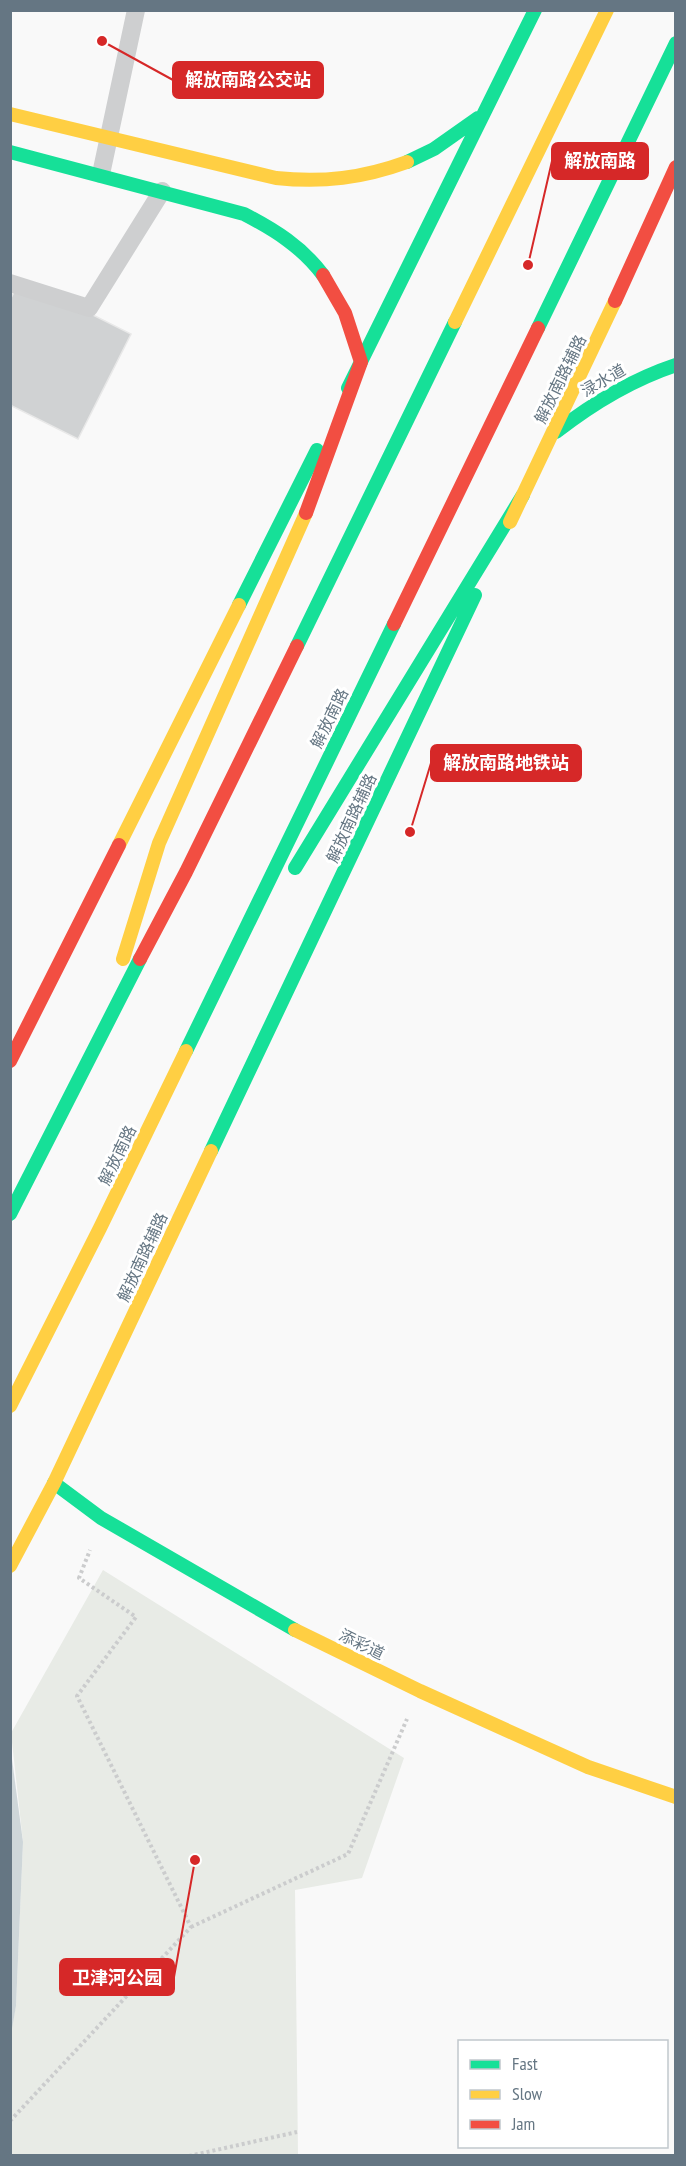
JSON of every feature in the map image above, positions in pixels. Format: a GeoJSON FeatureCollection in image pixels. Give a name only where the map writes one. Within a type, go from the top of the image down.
{"type":"FeatureCollection","features":[{"type":"Feature","properties":{"kind":"main road"},"geometry":{"type":"LineString","coordinates":[[10,1061],[535,10]]}},
{"type":"Feature","properties":{"kind":"main road"},"geometry":{"type":"LineString","coordinates":[[10,1214],[98,1038],[186,872],[607,10]]}},
{"type":"Feature","properties":{"kind":"main road","name":"解放南路"},"geometry":{"type":"LineString","coordinates":[[10,1406],[100,1228],[675,43]]}},
{"type":"Feature","properties":{"kind":"main road"},"geometry":{"type":"LineString","coordinates":[[10,114],[276,178],[333,181],[365,177],[419,157],[461,133],[486,110]]}},
{"type":"Feature","properties":{"kind":"main road"},"geometry":{"type":"LineString","coordinates":[[10,152],[101,174],[244,214],[271,226],[308,256],[325,276],[350,322],[361,362],[303,521],[159,843],[98,1038]]}},
{"type":"Feature","properties":{"kind":"main road","name":"解放南路辅路"},"geometry":{"type":"LineString","coordinates":[[54,1483],[604,325],[675,167]]}},
{"type":"Feature","properties":{"kind":"main road","name":"渌水道"},"geometry":{"type":"LineString","coordinates":[[552,435],[593,404],[622,386],[675,365]]}},
{"type":"Feature","properties":{"kind":"main road"},"geometry":{"type":"LineString","coordinates":[[289,877],[523,495]]}},
{"type":"Feature","properties":{"kind":"main road"},"geometry":{"type":"LineString","coordinates":[[197,1025],[277,897]]}},
{"type":"Feature","properties":{"kind":"main road"},"geometry":{"type":"LineString","coordinates":[[10,1566],[54,1483]]}},
{"type":"Feature","properties":{"kind":"main road","name":"添彩道"},"geometry":{"type":"LineString","coordinates":[[54,1483],[101,1518],[290,1628],[420,1691],[588,1767],[675,1797]]}},
{"type":"Feature","properties":{"kind":"lane"},"geometry":{"type":"LineString","coordinates":[[101,174],[136,10]]}},
{"type":"Feature","properties":{"kind":"lane"},"geometry":{"type":"LineString","coordinates":[[10,283],[88,308],[162,191]]}},
{"type":"Feature","properties":{"kind":"path"},"geometry":{"type":"LineString","coordinates":[[101,1518],[80,1578],[136,1617],[77,1696],[191,1927]]}},
{"type":"Feature","properties":{"kind":"path"},"geometry":{"type":"LineString","coordinates":[[10,2121],[191,1927],[348,1854],[420,1691]]}},
{"type":"Feature","properties":{"kind":"path"},"geometry":{"type":"LineString","coordinates":[[189,2156],[297,2132]]}},
{"type":"Feature","properties":{"kind":"shaded area"},"geometry":{"type":"Polygon","coordinates":[[[103,1570],[404,1758],[362,1878],[295,1890],[298,2155],[11,2156],[10,2034],[16,2006],[23,1842],[11,1733],[103,1570]]]}},
{"type":"Feature","properties":{"kind":"shaded area"},"geometry":{"type":"Polygon","coordinates":[[[10,1744],[23,1842],[16,2006],[11,2034],[10,1744]]]}},
{"type":"Feature","properties":{"kind":"building"},"geometry":{"type":"Polygon","coordinates":[[[21,279],[131,334],[78,439],[10,405],[10,300],[21,279]]]}},
{"type":"Feature","properties":{"kind":"traffic: fast"},"geometry":{"type":"LineString","coordinates":[[348,388],[535,10]]}},
{"type":"Feature","properties":{"kind":"traffic: fast"},"geometry":{"type":"LineString","coordinates":[[538,328],[676,43]]}},
{"type":"Feature","properties":{"kind":"traffic: fast"},"geometry":{"type":"LineString","coordinates":[[407,162],[434,149],[478,118]]}},
{"type":"Feature","properties":{"kind":"traffic: fast"},"geometry":{"type":"LineString","coordinates":[[10,152],[244,214],[287,240],[323,275]]}},
{"type":"Feature","properties":{"kind":"traffic: fast"},"geometry":{"type":"LineString","coordinates":[[297,646],[455,322]]}},
{"type":"Feature","properties":{"kind":"traffic: fast"},"geometry":{"type":"LineString","coordinates":[[556,432],[613,393],[676,365]]}},
{"type":"Feature","properties":{"kind":"traffic: fast"},"geometry":{"type":"LineString","coordinates":[[239,605],[317,450]]}},
{"type":"Feature","properties":{"kind":"traffic: fast"},"geometry":{"type":"LineString","coordinates":[[295,868],[523,495]]}},
{"type":"Feature","properties":{"kind":"traffic: fast"},"geometry":{"type":"LineString","coordinates":[[211,1151],[475,595]]}},
{"type":"Feature","properties":{"kind":"traffic: fast"},"geometry":{"type":"LineString","coordinates":[[186,1051],[394,624]]}},
{"type":"Feature","properties":{"kind":"traffic: fast"},"geometry":{"type":"LineString","coordinates":[[10,1214],[140,959]]}},
{"type":"Feature","properties":{"kind":"traffic: fast"},"geometry":{"type":"LineString","coordinates":[[54,1483],[101,1518],[295,1630]]}},
{"type":"Feature","properties":{"kind":"traffic: slow"},"geometry":{"type":"LineString","coordinates":[[455,322],[607,10]]}},
{"type":"Feature","properties":{"kind":"traffic: slow"},"geometry":{"type":"LineString","coordinates":[[10,114],[276,178],[310,180],[343,178],[375,172],[407,162]]}},
{"type":"Feature","properties":{"kind":"traffic: slow"},"geometry":{"type":"LineString","coordinates":[[510,522],[615,301]]}},
{"type":"Feature","properties":{"kind":"traffic: slow"},"geometry":{"type":"LineString","coordinates":[[123,959],[159,843],[306,513]]}},
{"type":"Feature","properties":{"kind":"traffic: slow"},"geometry":{"type":"LineString","coordinates":[[119,845],[239,605]]}},
{"type":"Feature","properties":{"kind":"traffic: slow"},"geometry":{"type":"LineString","coordinates":[[10,1406],[186,1051]]}},
{"type":"Feature","properties":{"kind":"traffic: slow"},"geometry":{"type":"LineString","coordinates":[[10,1566],[54,1483],[211,1151]]}},
{"type":"Feature","properties":{"kind":"traffic: slow"},"geometry":{"type":"LineString","coordinates":[[295,1630],[420,1691],[588,1767],[676,1797]]}},
{"type":"Feature","properties":{"kind":"traffic: jam"},"geometry":{"type":"LineString","coordinates":[[615,301],[676,167]]}},
{"type":"Feature","properties":{"kind":"traffic: jam"},"geometry":{"type":"LineString","coordinates":[[323,275],[345,313],[361,362]]}},
{"type":"Feature","properties":{"kind":"traffic: jam"},"geometry":{"type":"LineString","coordinates":[[394,624],[538,328]]}},
{"type":"Feature","properties":{"kind":"traffic: jam"},"geometry":{"type":"LineString","coordinates":[[306,513],[361,362]]}},
{"type":"Feature","properties":{"kind":"traffic: jam"},"geometry":{"type":"LineString","coordinates":[[140,959],[186,872],[297,646]]}},
{"type":"Feature","properties":{"kind":"traffic: jam"},"geometry":{"type":"LineString","coordinates":[[10,1061],[119,845]]}},
{"type":"Feature","properties":{"kind":"place","name":"解放南路公交站"},"geometry":{"type":"Point","coordinates":[102,41]}},
{"type":"Feature","properties":{"kind":"place","name":"解放南路"},"geometry":{"type":"Point","coordinates":[528,265]}},
{"type":"Feature","properties":{"kind":"place","name":"解放南路地铁站"},"geometry":{"type":"Point","coordinates":[410,832]}},
{"type":"Feature","properties":{"kind":"place","name":"卫津河公园"},"geometry":{"type":"Point","coordinates":[195,1860]}}]}
